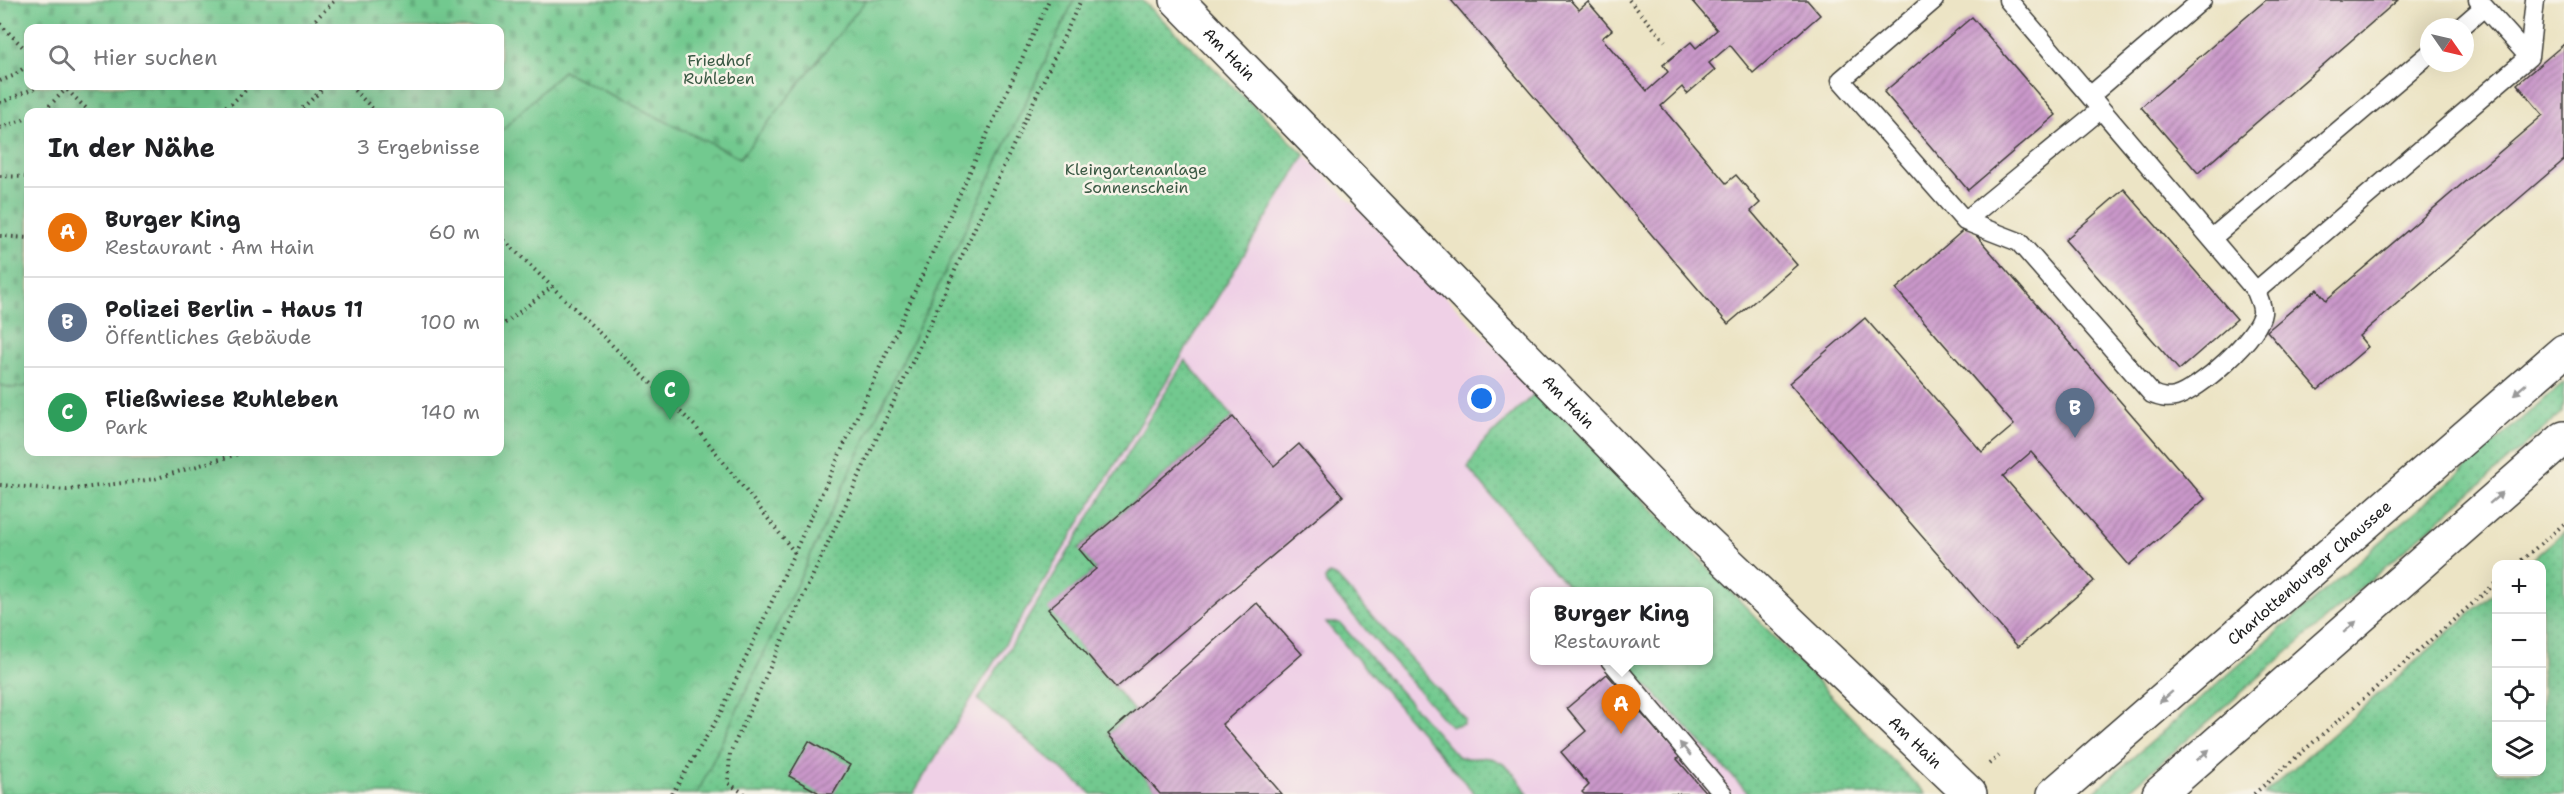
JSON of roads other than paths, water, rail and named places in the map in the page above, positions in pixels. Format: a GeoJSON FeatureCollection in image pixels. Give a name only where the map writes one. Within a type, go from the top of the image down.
{"type":"FeatureCollection","features":[{"type":"Feature","properties":{"kind":"main road","name":"Am Hain"},"geometry":{"type":"LineString","coordinates":[[1178,0],[1698,534],[1970,794]]}},
{"type":"Feature","properties":{"kind":"main road","name":"Charlottenburger Chaussee"},"geometry":{"type":"LineString","coordinates":[[2054,794],[2564,351]]}},
{"type":"Feature","properties":{"kind":"main road"},"geometry":{"type":"LineString","coordinates":[[2159,794],[2564,438]]}},
{"type":"Feature","properties":{"kind":"lane"},"geometry":{"type":"LineString","coordinates":[[1925,3],[1842,80],[1965,221],[2019,242],[2152,394],[2164,398],[2176,397],[2204,380],[2243,347],[2258,327],[2263,311],[2256,291],[2008,0]]}},
{"type":"Feature","properties":{"kind":"lane"},"geometry":{"type":"LineString","coordinates":[[1965,221],[2095,103],[2202,0]]}},
{"type":"Feature","properties":{"kind":"lane"},"geometry":{"type":"LineString","coordinates":[[2256,291],[2529,57],[2535,0]]}},
{"type":"Feature","properties":{"kind":"lane"},"geometry":{"type":"LineString","coordinates":[[2468,18],[2481,3],[2529,57]]}},
{"type":"Feature","properties":{"kind":"lane"},"geometry":{"type":"LineString","coordinates":[[2212,238],[2420,62]]}},
{"type":"Feature","properties":{"kind":"lane"},"geometry":{"type":"LineString","coordinates":[[1614,665],[1723,794]]}},
{"type":"Feature","properties":{"kind":"place","name":"Fließwiese Ruhleben"},"geometry":{"type":"Point","coordinates":[670,420]}},
{"type":"Feature","properties":{"kind":"place","name":"Polizei Berlin - Haus 11"},"geometry":{"type":"Point","coordinates":[2075,438]}},
{"type":"Feature","properties":{"kind":"place","name":"Burger King"},"geometry":{"type":"Point","coordinates":[1621,734]}},
{"type":"Feature","properties":{"kind":"park label","name":"Friedhof Ruhleben"},"geometry":{"type":"Point","coordinates":[719,69]}},
{"type":"Feature","properties":{"kind":"park label","name":"Kleingartenanlage Sonnenschein"},"geometry":{"type":"Point","coordinates":[1136,178]}}]}
